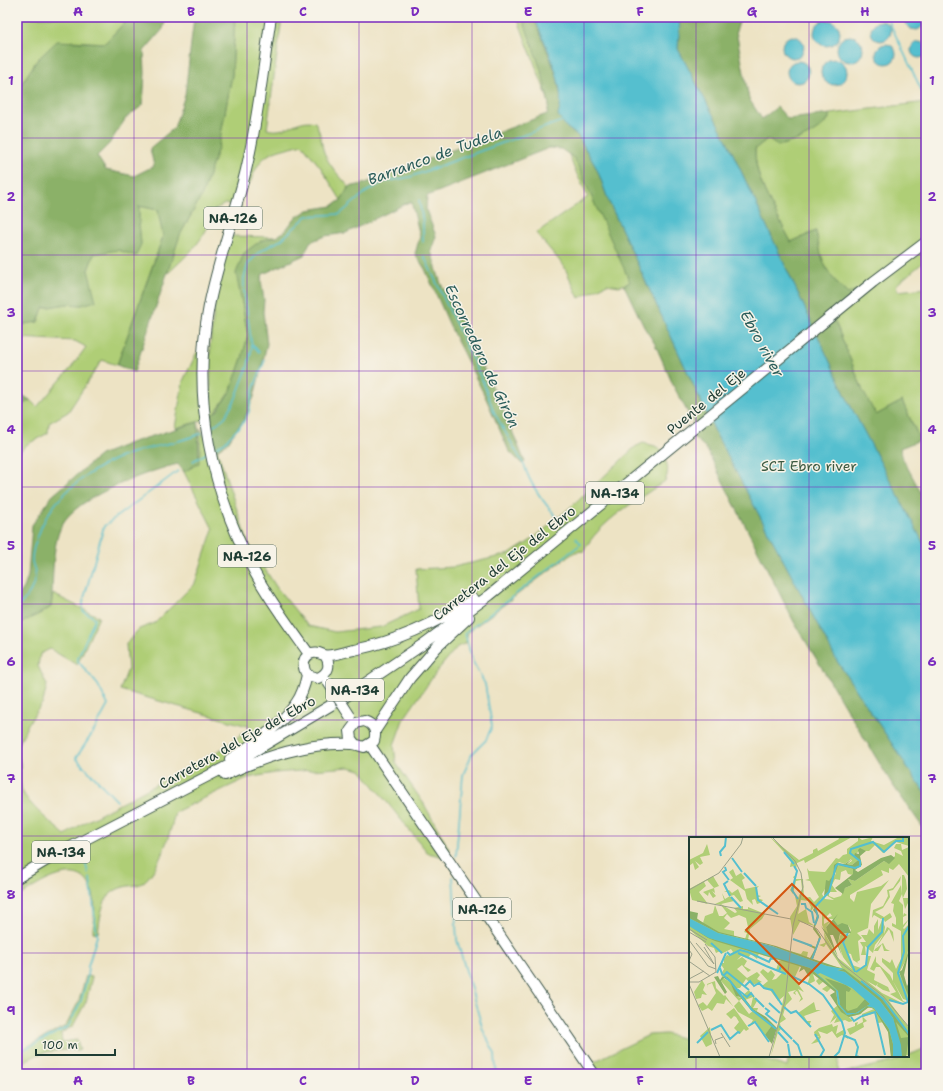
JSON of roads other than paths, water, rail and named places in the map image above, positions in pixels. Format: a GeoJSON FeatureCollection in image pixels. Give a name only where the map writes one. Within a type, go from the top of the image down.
{"type":"FeatureCollection","features":[{"type":"Feature","properties":{"kind":"main road","name":"NA-126"},"geometry":{"type":"LineString","coordinates":[[271,17],[250,151],[209,306],[203,381],[205,420],[216,482],[239,541],[256,574],[308,654]]}},
{"type":"Feature","properties":{"kind":"main road"},"geometry":{"type":"LineString","coordinates":[[901,260],[926,235]]}},
{"type":"Feature","properties":{"kind":"main road","name":"NA-134"},"geometry":{"type":"LineString","coordinates":[[901,260],[926,242]]}},
{"type":"Feature","properties":{"kind":"main road","name":"Puente del Eje"},"geometry":{"type":"LineString","coordinates":[[649,465],[901,260]]}},
{"type":"Feature","properties":{"kind":"main road","name":"Carretera del Eje del Ebro"},"geometry":{"type":"LineString","coordinates":[[17,878],[57,854],[151,807],[241,759],[348,695],[490,595],[649,465]]}},
{"type":"Feature","properties":{"kind":"main road"},"geometry":{"type":"LineString","coordinates":[[151,807],[187,793],[231,772],[263,759],[303,749],[355,744],[364,747],[370,745],[374,741],[375,731],[410,678],[438,647],[469,618],[548,553],[580,521]]}},
{"type":"Feature","properties":{"kind":"main road"},"geometry":{"type":"LineString","coordinates":[[106,829],[143,806],[215,768],[262,736],[296,704],[301,696],[307,675],[303,665],[304,659],[308,654],[314,652],[325,655],[380,643],[408,634],[460,608],[544,550]]}},
{"type":"Feature","properties":{"kind":"main road"},"geometry":{"type":"LineString","coordinates":[[325,655],[329,666],[326,679],[353,720],[350,731],[351,739],[355,744]]}},
{"type":"Feature","properties":{"kind":"main road"},"geometry":{"type":"LineString","coordinates":[[307,675],[313,678],[326,679]]}},
{"type":"Feature","properties":{"kind":"main road"},"geometry":{"type":"LineString","coordinates":[[353,720],[368,723],[375,731]]}},
{"type":"Feature","properties":{"kind":"main road","name":"NA-126"},"geometry":{"type":"LineString","coordinates":[[370,745],[594,1074]]}},
{"type":"Feature","properties":{"kind":"water","name":"SCI Ebro river"},"geometry":{"type":"Polygon","coordinates":[[[534,17],[680,17],[678,49],[728,143],[850,405],[926,548],[926,795],[837,661],[717,436],[609,202],[597,169],[578,136],[566,127],[558,115],[560,92],[558,79],[534,17]]]}},
{"type":"Feature","properties":{"kind":"water"},"geometry":{"type":"Polygon","coordinates":[[[907,17],[922,17],[922,27],[917,30],[911,29],[906,24],[907,17]]]}},
{"type":"Feature","properties":{"kind":"water"},"geometry":{"type":"Polygon","coordinates":[[[827,20],[836,24],[840,33],[836,42],[827,46],[818,42],[814,33],[818,24],[827,20]]]}},
{"type":"Feature","properties":{"kind":"water"},"geometry":{"type":"Polygon","coordinates":[[[877,21],[885,21],[891,27],[891,35],[885,41],[877,41],[871,35],[871,27],[877,21]]]}},
{"type":"Feature","properties":{"kind":"water"},"geometry":{"type":"Polygon","coordinates":[[[793,36],[801,39],[804,47],[801,55],[793,58],[785,55],[782,47],[785,39],[793,36]]]}},
{"type":"Feature","properties":{"kind":"water"},"geometry":{"type":"Polygon","coordinates":[[[850,36],[859,40],[863,49],[859,58],[850,62],[841,58],[837,49],[841,40],[850,36]]]}},
{"type":"Feature","properties":{"kind":"water"},"geometry":{"type":"Polygon","coordinates":[[[916,42],[922,42],[927,47],[925,56],[922,58],[916,58],[911,53],[911,47],[916,42]]]}},
{"type":"Feature","properties":{"kind":"water"},"geometry":{"type":"Polygon","coordinates":[[[882,44],[890,44],[896,50],[896,58],[890,64],[882,64],[876,58],[876,50],[882,44]]]}},
{"type":"Feature","properties":{"kind":"water"},"geometry":{"type":"Polygon","coordinates":[[[834,59],[843,63],[847,72],[843,81],[834,85],[825,81],[821,72],[825,63],[834,59]]]}},
{"type":"Feature","properties":{"kind":"water"},"geometry":{"type":"Polygon","coordinates":[[[798,61],[806,64],[809,72],[806,80],[798,83],[790,80],[787,72],[790,64],[798,61]]]}},
{"type":"Feature","properties":{"kind":"waterway"},"geometry":{"type":"LineString","coordinates":[[887,17],[926,100]]}},
{"type":"Feature","properties":{"kind":"waterway","name":"Barranco de Tudela"},"geometry":{"type":"LineString","coordinates":[[211,428],[225,417],[235,400],[248,366],[252,347],[244,290],[244,278],[248,264],[260,251],[281,240],[307,216],[340,214],[366,192],[383,182],[410,177],[562,121]]}},
{"type":"Feature","properties":{"kind":"waterway","name":"Escorredero de Girón"},"geometry":{"type":"LineString","coordinates":[[419,200],[423,222],[423,242]]}},
{"type":"Feature","properties":{"kind":"waterway","name":"Escorredero de Girón"},"geometry":{"type":"LineString","coordinates":[[424,256],[483,382],[494,412],[525,467],[531,482],[547,505],[563,524]]}},
{"type":"Feature","properties":{"kind":"waterway","name":"Barranco de Tudela"},"geometry":{"type":"LineString","coordinates":[[252,344],[259,352]]}},
{"type":"Feature","properties":{"kind":"waterway"},"geometry":{"type":"LineString","coordinates":[[216,447],[225,442],[243,423],[249,412],[253,390],[265,360]]}},
{"type":"Feature","properties":{"kind":"waterway","name":"Barranco de Tudela"},"geometry":{"type":"LineString","coordinates":[[17,608],[24,601],[33,587],[35,577],[32,561],[33,554],[44,521],[52,508],[63,495],[89,474],[118,458],[202,433]]}},
{"type":"Feature","properties":{"kind":"waterway"},"geometry":{"type":"LineString","coordinates":[[193,461],[207,453]]}},
{"type":"Feature","properties":{"kind":"waterway"},"geometry":{"type":"LineString","coordinates":[[117,801],[76,758],[94,731],[108,705],[98,685],[77,660],[95,618],[83,611],[83,602],[104,526],[178,471]]}},
{"type":"Feature","properties":{"kind":"waterway","name":"Escorredero de Girón"},"geometry":{"type":"LineString","coordinates":[[456,856],[463,775],[472,754],[486,740],[492,726],[485,684],[472,660],[465,633],[581,544],[576,538]]}},
{"type":"Feature","properties":{"kind":"waterway"},"geometry":{"type":"LineString","coordinates":[[78,851],[85,861],[88,873]]}},
{"type":"Feature","properties":{"kind":"waterway","name":"Escorredero de Girón"},"geometry":{"type":"LineString","coordinates":[[453,877],[457,940],[483,1030],[495,1054],[496,1070],[499,1074]]}},
{"type":"Feature","properties":{"kind":"waterway"},"geometry":{"type":"LineString","coordinates":[[17,1053],[68,1027],[81,1001],[87,978],[88,966],[97,936],[90,878]]}},
{"type":"Feature","properties":{"kind":"water label","name":"Ebro river"},"geometry":{"type":"Point","coordinates":[762,344]}}]}
